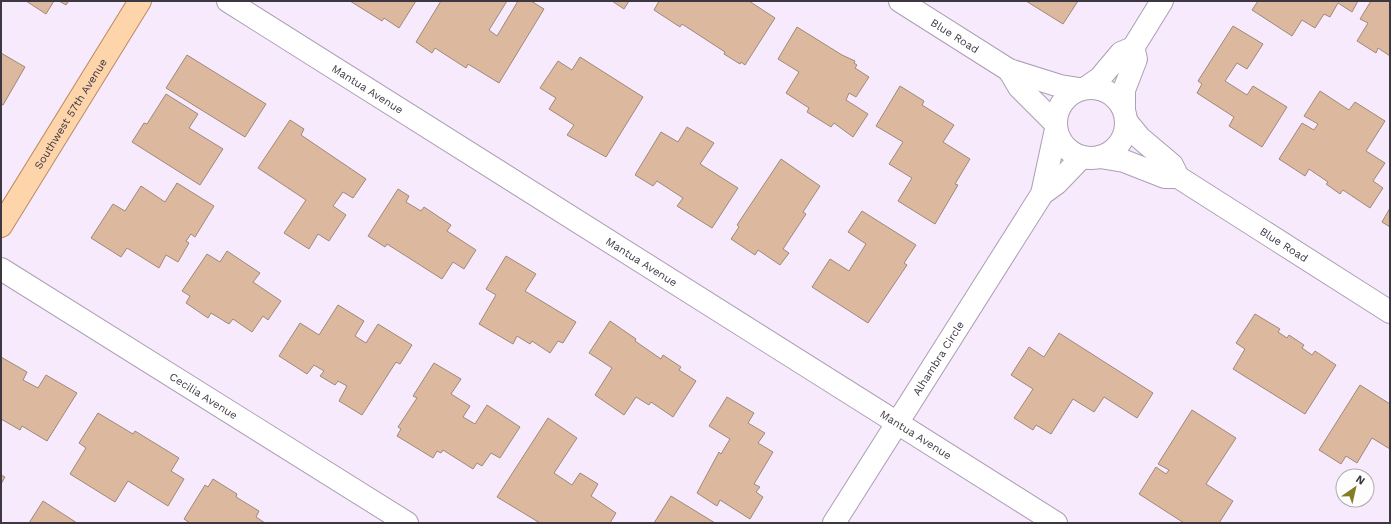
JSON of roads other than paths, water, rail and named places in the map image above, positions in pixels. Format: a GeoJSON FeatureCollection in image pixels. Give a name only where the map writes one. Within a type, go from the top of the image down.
{"type":"FeatureCollection","features":[{"type":"Feature","properties":{"kind":"main road","name":"Southwest 57th Avenue"},"geometry":{"type":"LineString","coordinates":[[4,216],[140,1]]}},
{"type":"Feature","properties":{"kind":"street","name":"Mantua Avenue"},"geometry":{"type":"LineString","coordinates":[[228,1],[1056,523]]}},
{"type":"Feature","properties":{"kind":"street","name":"Blue Road"},"geometry":{"type":"LineString","coordinates":[[900,1],[1010,70],[1060,86],[1083,88]]}},
{"type":"Feature","properties":{"kind":"street","name":"Alhambra Circle"},"geometry":{"type":"LineString","coordinates":[[834,523],[1042,194],[1056,126],[1057,112],[1062,102],[1069,94],[1100,78],[1121,53],[1133,48],[1162,1]]}},
{"type":"Feature","properties":{"kind":"street","name":"Alhambra Circle"},"geometry":{"type":"LineString","coordinates":[[1042,194],[1091,157],[1117,147],[1126,130],[1124,90],[1136,59],[1133,48]]}},
{"type":"Feature","properties":{"kind":"street","name":"Blue Road"},"geometry":{"type":"LineString","coordinates":[[1010,70],[1019,87],[1056,126]]}},
{"type":"Feature","properties":{"kind":"street"},"geometry":{"type":"LineString","coordinates":[[1083,88],[1099,88],[1109,93],[1118,100],[1125,115]]}},
{"type":"Feature","properties":{"kind":"street","name":"Blue Road"},"geometry":{"type":"LineString","coordinates":[[1125,115],[1140,138],[1172,165],[1178,177],[1390,312]]}},
{"type":"Feature","properties":{"kind":"street"},"geometry":{"type":"LineString","coordinates":[[1056,126],[1065,147],[1091,157]]}},
{"type":"Feature","properties":{"kind":"street","name":"Blue Road"},"geometry":{"type":"LineString","coordinates":[[1091,157],[1124,161],[1165,177],[1178,177]]}},
{"type":"Feature","properties":{"kind":"street","name":"Cecilia Avenue"},"geometry":{"type":"LineString","coordinates":[[1,269],[407,523]]}}]}
